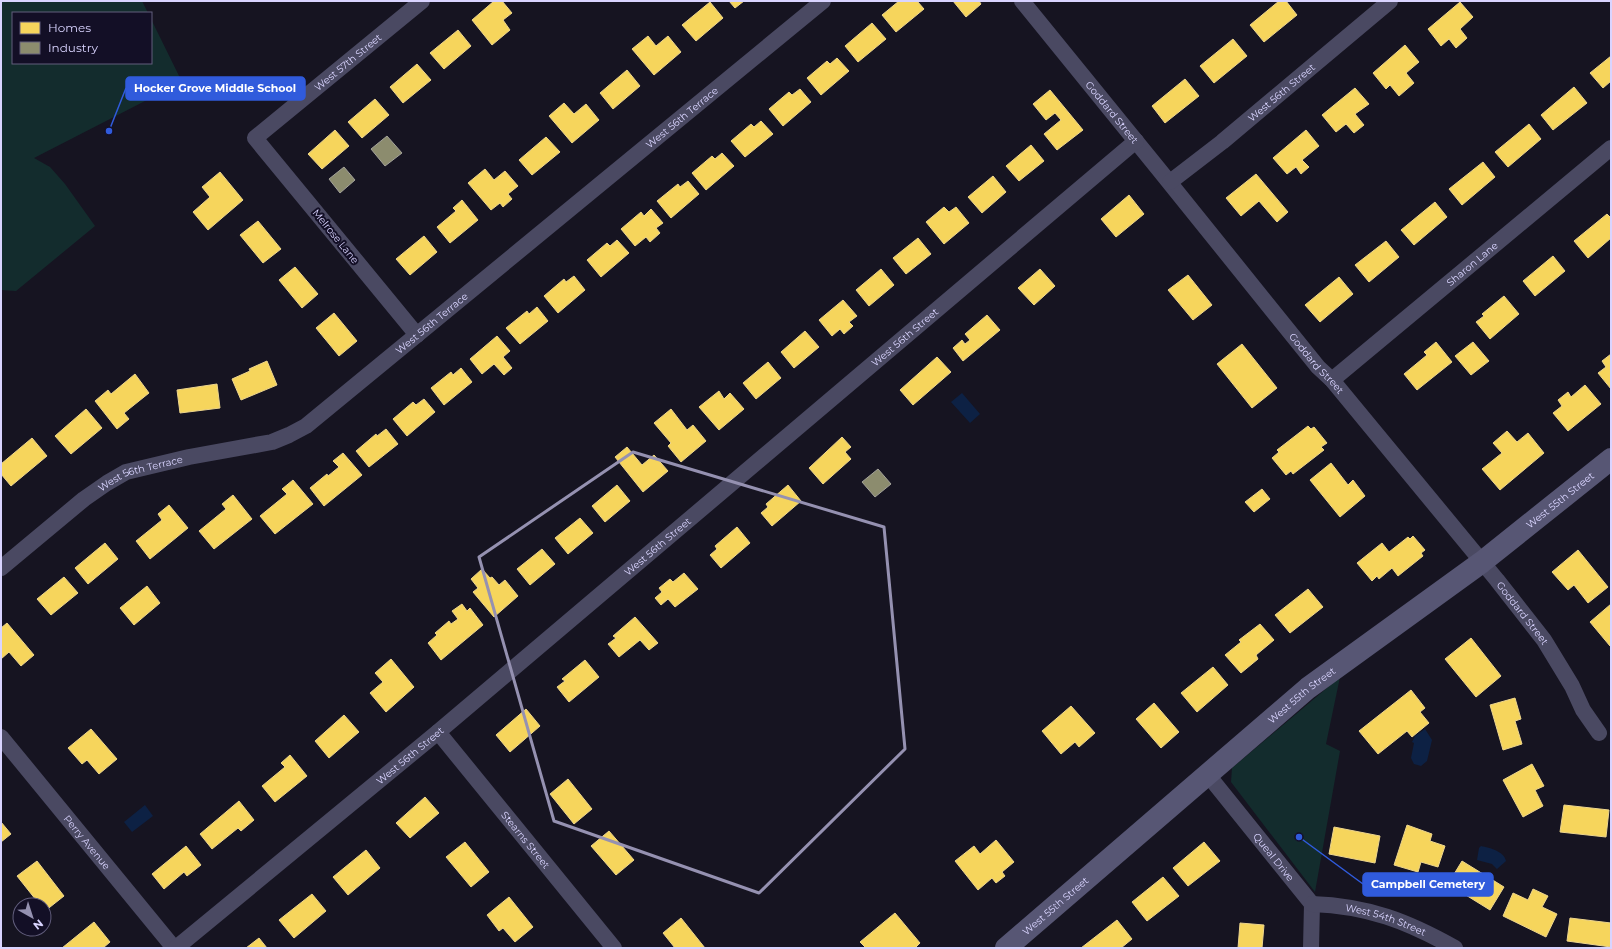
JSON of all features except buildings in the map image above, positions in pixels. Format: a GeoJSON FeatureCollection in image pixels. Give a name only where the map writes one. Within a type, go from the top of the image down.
{"type":"FeatureCollection","features":[{"type":"Feature","properties":{"kind":"street","name":"West 57th Street"},"geometry":{"type":"LineString","coordinates":[[255,138],[422,1]]}},
{"type":"Feature","properties":{"kind":"street","name":"West 56th Terrace"},"geometry":{"type":"LineString","coordinates":[[1,568],[84,500],[107,483],[126,472],[190,457],[272,442],[306,426],[822,1]]}},
{"type":"Feature","properties":{"kind":"street","name":"Goddard Street"},"geometry":{"type":"LineString","coordinates":[[1022,1],[1170,182],[1318,367],[1332,380],[1482,562],[1544,640],[1572,686],[1583,710],[1599,733]]}},
{"type":"Feature","properties":{"kind":"street","name":"West 56th Street"},"geometry":{"type":"LineString","coordinates":[[1170,182],[1222,142],[1390,1]]}},
{"type":"Feature","properties":{"kind":"street","name":"Melrose Lane"},"geometry":{"type":"LineString","coordinates":[[255,138],[417,335]]}},
{"type":"Feature","properties":{"kind":"street","name":"West 56th Street"},"geometry":{"type":"LineString","coordinates":[[175,948],[438,732],[1136,141]]}},
{"type":"Feature","properties":{"kind":"street","name":"Sharon Lane"},"geometry":{"type":"LineString","coordinates":[[1332,380],[1611,148]]}},
{"type":"Feature","properties":{"kind":"street","name":"West 55th Street"},"geometry":{"type":"LineString","coordinates":[[1006,948],[1308,688],[1482,562],[1611,459]]}},
{"type":"Feature","properties":{"kind":"street","name":"Stearns Street"},"geometry":{"type":"LineString","coordinates":[[438,732],[614,948]]}},
{"type":"Feature","properties":{"kind":"street","name":"Perry Avenue"},"geometry":{"type":"LineString","coordinates":[[1,737],[175,948]]}},
{"type":"Feature","properties":{"kind":"street","name":"Queal Drive"},"geometry":{"type":"LineString","coordinates":[[1208,775],[1312,904]]}},
{"type":"Feature","properties":{"kind":"street"},"geometry":{"type":"LineString","coordinates":[[1311,948],[1312,904]]}},
{"type":"Feature","properties":{"kind":"street","name":"West 54th Street"},"geometry":{"type":"LineString","coordinates":[[1312,904],[1335,905],[1383,914],[1424,930],[1455,948]]}},
{"type":"Feature","properties":{"kind":"highlighted area"},"geometry":{"type":"Polygon","coordinates":[[[633,452],[884,527],[905,749],[759,893],[554,821],[479,557],[633,452]]]}},
{"type":"Feature","properties":{"kind":"green space"},"geometry":{"type":"Polygon","coordinates":[[[1,1],[142,1],[148,12],[12,12],[12,64],[152,64],[152,21],[182,82],[34,158],[50,167],[65,184],[95,226],[16,291],[1,290],[1,1]]]}},
{"type":"Feature","properties":{"kind":"green space"},"geometry":{"type":"Polygon","coordinates":[[[1340,677],[1326,744],[1340,751],[1315,892],[1231,782],[1232,768],[1340,677]]]}},
{"type":"Feature","properties":{"kind":"water"},"geometry":{"type":"Polygon","coordinates":[[[962,393],[980,414],[970,423],[951,402],[962,393]]]}},
{"type":"Feature","properties":{"kind":"water"},"geometry":{"type":"Polygon","coordinates":[[[1425,729],[1432,740],[1427,761],[1421,766],[1414,764],[1411,758],[1414,743],[1412,742],[1415,736],[1425,729]]]}},
{"type":"Feature","properties":{"kind":"water"},"geometry":{"type":"Polygon","coordinates":[[[145,805],[153,816],[132,832],[124,822],[145,805]]]}},
{"type":"Feature","properties":{"kind":"water"},"geometry":{"type":"Polygon","coordinates":[[[1481,846],[1500,852],[1506,861],[1497,869],[1492,864],[1477,860],[1479,848],[1481,846]]]}},
{"type":"Feature","properties":{"kind":"place","name":"Hocker Grove Middle School"},"geometry":{"type":"Point","coordinates":[109,131]}},
{"type":"Feature","properties":{"kind":"place","name":"Campbell Cemetery"},"geometry":{"type":"Point","coordinates":[1299,837]}}]}
